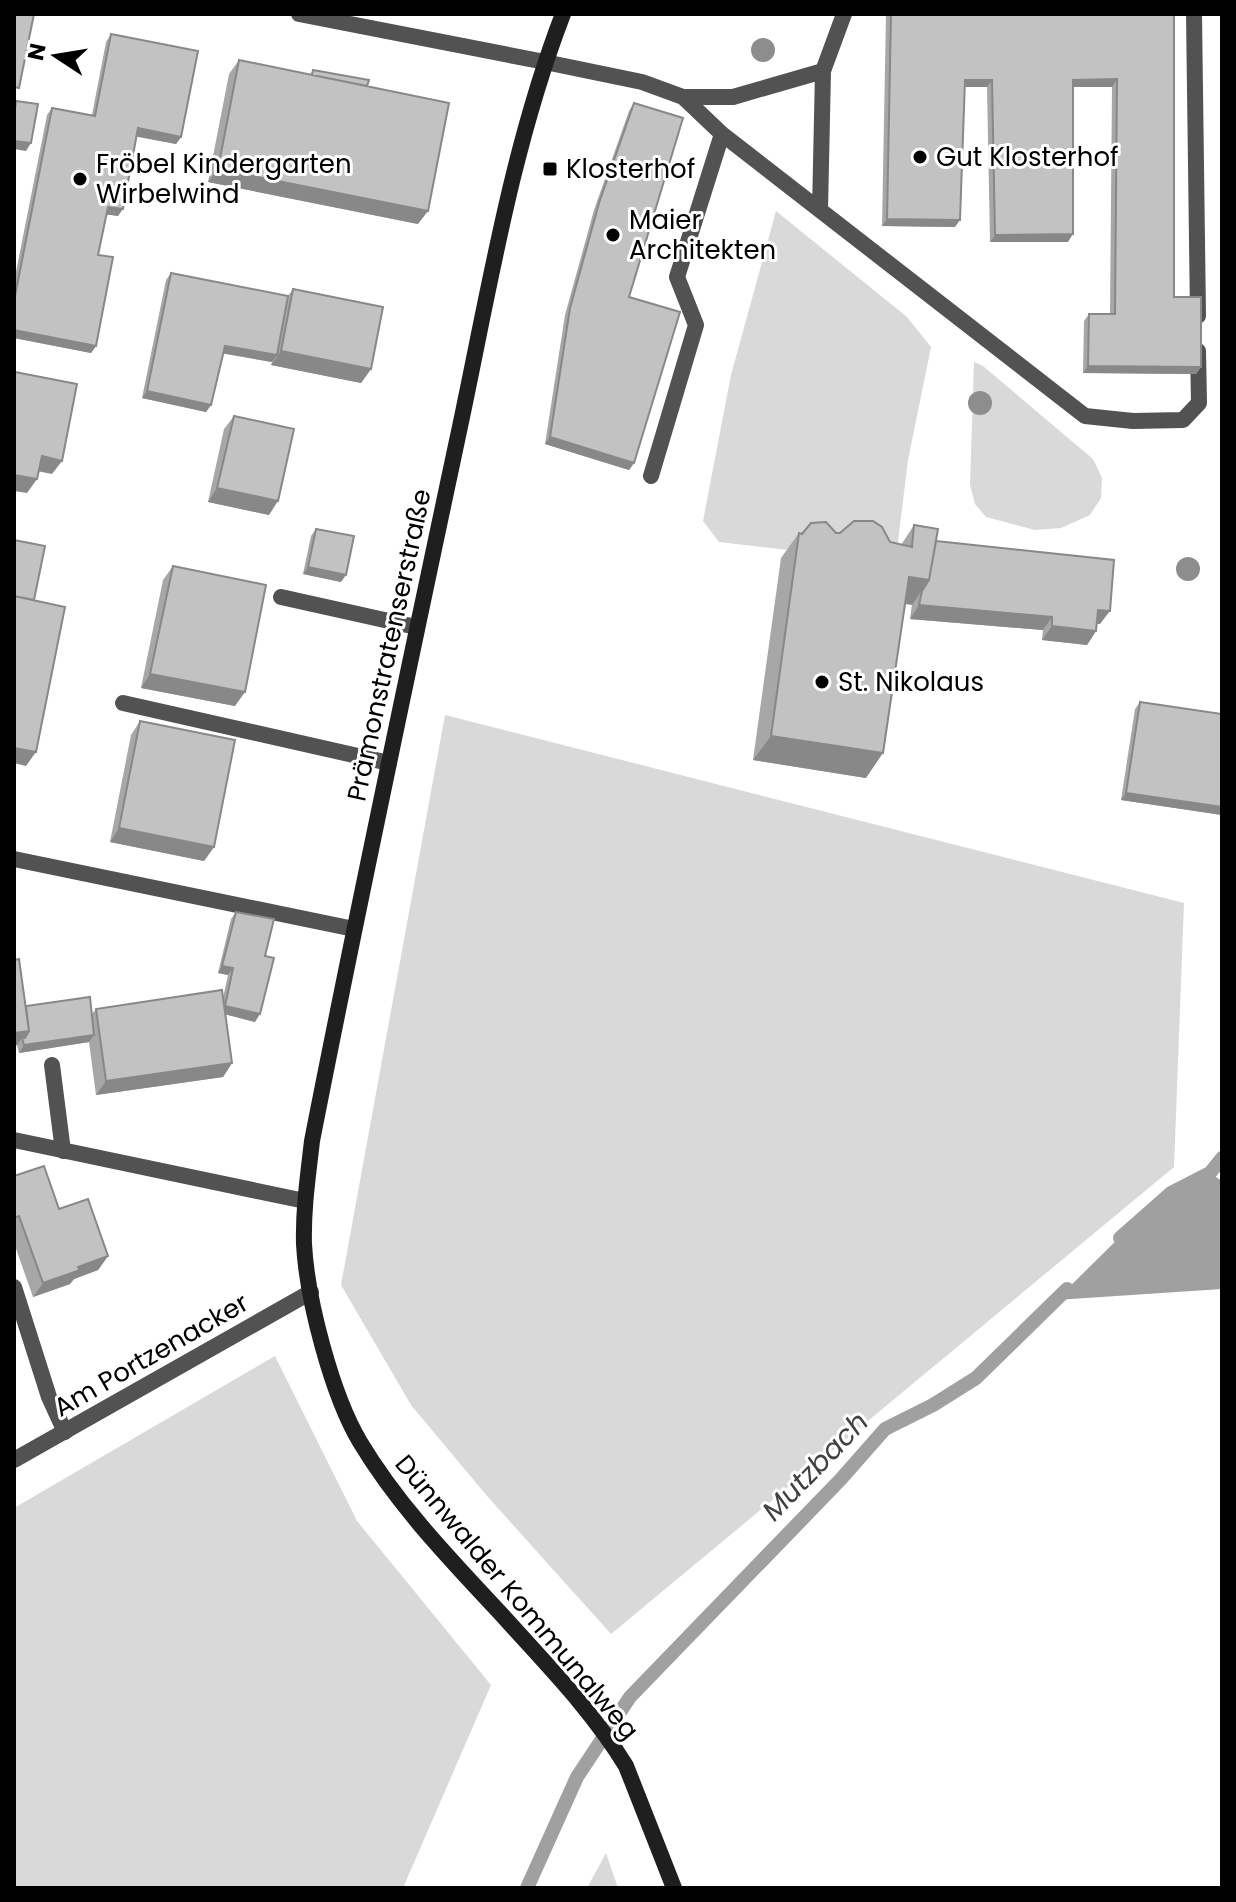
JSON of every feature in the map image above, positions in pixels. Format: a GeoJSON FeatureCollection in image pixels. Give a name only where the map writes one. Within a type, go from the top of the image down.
{"type":"FeatureCollection","features":[{"type":"Feature","properties":{"kind":"main road","name":"Prämonstratenserstraße"},"geometry":{"type":"LineString","coordinates":[[311,1292],[304,1246],[305,1201],[312,1141],[416,627],[509,199],[545,62],[563,14]]}},
{"type":"Feature","properties":{"kind":"main road","name":"Dünnwalder Kommunalweg"},"geometry":{"type":"LineString","coordinates":[[311,1292],[328,1365],[359,1440],[403,1505],[559,1676],[616,1750],[626,1766],[674,1888]]}},
{"type":"Feature","properties":{"kind":"street"},"geometry":{"type":"LineString","coordinates":[[299,14],[642,82],[683,97],[733,97],[823,71]]}},
{"type":"Feature","properties":{"kind":"street"},"geometry":{"type":"LineString","coordinates":[[820,210],[823,71],[844,14]]}},
{"type":"Feature","properties":{"kind":"street"},"geometry":{"type":"LineString","coordinates":[[683,97],[722,134],[1085,416],[1133,421],[1183,420],[1199,403],[1194,14]]}},
{"type":"Feature","properties":{"kind":"street"},"geometry":{"type":"LineString","coordinates":[[651,476],[696,325],[677,277],[722,134]]}},
{"type":"Feature","properties":{"kind":"street"},"geometry":{"type":"LineString","coordinates":[[281,597],[416,627]]}},
{"type":"Feature","properties":{"kind":"street"},"geometry":{"type":"LineString","coordinates":[[123,703],[389,763]]}},
{"type":"Feature","properties":{"kind":"street"},"geometry":{"type":"LineString","coordinates":[[14,859],[354,929]]}},
{"type":"Feature","properties":{"kind":"street"},"geometry":{"type":"LineString","coordinates":[[52,1065],[63,1151]]}},
{"type":"Feature","properties":{"kind":"street"},"geometry":{"type":"LineString","coordinates":[[14,1140],[305,1201]]}},
{"type":"Feature","properties":{"kind":"street"},"geometry":{"type":"LineString","coordinates":[[14,1287],[49,1397],[65,1432]]}},
{"type":"Feature","properties":{"kind":"street","name":"Am Portzenacker"},"geometry":{"type":"LineString","coordinates":[[14,1460],[311,1292]]}},
{"type":"Feature","properties":{"kind":"shaded area"},"geometry":{"type":"Polygon","coordinates":[[[776,211],[907,317],[931,347],[908,460],[897,550],[788,550],[719,542],[703,521],[731,375],[776,211]]]}},
{"type":"Feature","properties":{"kind":"shaded area"},"geometry":{"type":"Polygon","coordinates":[[[974,362],[983,366],[1093,459],[1102,478],[1101,498],[1090,515],[1061,528],[1035,530],[986,517],[975,504],[970,485],[974,362]]]}},
{"type":"Feature","properties":{"kind":"shaded area"},"geometry":{"type":"Polygon","coordinates":[[[445,715],[1184,903],[1174,1167],[611,1634],[487,1496],[411,1405],[341,1285],[445,715]]]}},
{"type":"Feature","properties":{"kind":"shaded area"},"geometry":{"type":"Polygon","coordinates":[[[1210,1173],[1222,1181],[1222,1289],[1056,1300],[1128,1229],[1171,1193],[1210,1173]]]}},
{"type":"Feature","properties":{"kind":"shaded area"},"geometry":{"type":"Polygon","coordinates":[[[275,1356],[357,1521],[491,1685],[403,1888],[14,1888],[14,1508],[275,1356]]]}},
{"type":"Feature","properties":{"kind":"shaded area"},"geometry":{"type":"Polygon","coordinates":[[[606,1853],[618,1888],[587,1888],[606,1853]]]}},
{"type":"Feature","properties":{"kind":"building"},"geometry":{"type":"Polygon","coordinates":[[[14,14],[34,14],[19,88],[14,87],[14,14]]]}},
{"type":"Feature","properties":{"kind":"building","name":"Gut Klosterhof"},"geometry":{"type":"Polygon","coordinates":[[[891,14],[1174,14],[1174,297],[1201,297],[1201,367],[1088,366],[1089,314],[1115,314],[1117,79],[1073,80],[1073,234],[995,235],[992,80],[965,80],[960,220],[887,219],[891,14]]]}},
{"type":"Feature","properties":{"kind":"building","name":"Fröbel Kindergarten Wirbelwind"},"geometry":{"type":"Polygon","coordinates":[[[111,34],[198,51],[181,137],[138,128],[123,209],[108,207],[98,255],[113,257],[96,346],[14,330],[14,301],[52,108],[95,116],[111,34]]]}},
{"type":"Feature","properties":{"kind":"building"},"geometry":{"type":"Polygon","coordinates":[[[239,60],[449,103],[428,211],[218,169],[239,60]]]}},
{"type":"Feature","properties":{"kind":"building"},"geometry":{"type":"Polygon","coordinates":[[[313,70],[369,80],[367,86],[312,75],[313,70]]]}},
{"type":"Feature","properties":{"kind":"building"},"geometry":{"type":"Polygon","coordinates":[[[16,101],[38,104],[31,143],[14,141],[16,101]]]}},
{"type":"Feature","properties":{"kind":"building"},"geometry":{"type":"Polygon","coordinates":[[[634,103],[683,118],[629,297],[680,312],[634,463],[550,437],[570,308],[599,203],[634,103]]]}},
{"type":"Feature","properties":{"kind":"building"},"geometry":{"type":"Polygon","coordinates":[[[171,273],[288,296],[277,355],[225,346],[211,405],[147,391],[171,273]]]}},
{"type":"Feature","properties":{"kind":"building"},"geometry":{"type":"Polygon","coordinates":[[[293,289],[383,307],[371,369],[281,351],[293,289]]]}},
{"type":"Feature","properties":{"kind":"building"},"geometry":{"type":"Polygon","coordinates":[[[15,372],[77,384],[62,461],[42,456],[37,479],[14,475],[15,372]]]}},
{"type":"Feature","properties":{"kind":"building"},"geometry":{"type":"Polygon","coordinates":[[[234,416],[294,429],[278,501],[217,488],[234,416]]]}},
{"type":"Feature","properties":{"kind":"building","name":"St. Nikolaus"},"geometry":{"type":"Polygon","coordinates":[[[854,521],[873,521],[882,527],[890,542],[912,547],[914,525],[938,529],[929,580],[909,577],[883,753],[771,736],[799,533],[802,534],[811,523],[826,522],[836,533],[840,533],[854,521]]]}},
{"type":"Feature","properties":{"kind":"building"},"geometry":{"type":"Polygon","coordinates":[[[316,529],[354,536],[346,575],[308,567],[316,529]]]}},
{"type":"Feature","properties":{"kind":"building"},"geometry":{"type":"Polygon","coordinates":[[[14,540],[45,546],[34,600],[14,596],[14,540]]]}},
{"type":"Feature","properties":{"kind":"building"},"geometry":{"type":"Polygon","coordinates":[[[936,541],[1114,560],[1110,611],[1098,610],[1096,631],[1052,626],[1052,617],[919,605],[922,591],[929,580],[936,541]]]}},
{"type":"Feature","properties":{"kind":"building"},"geometry":{"type":"Polygon","coordinates":[[[173,566],[266,585],[245,692],[150,674],[173,566]]]}},
{"type":"Feature","properties":{"kind":"building"},"geometry":{"type":"Polygon","coordinates":[[[14,596],[65,607],[36,752],[14,748],[14,596]]]}},
{"type":"Feature","properties":{"kind":"building"},"geometry":{"type":"Polygon","coordinates":[[[1140,702],[1222,714],[1222,807],[1126,793],[1140,702]]]}},
{"type":"Feature","properties":{"kind":"building"},"geometry":{"type":"Polygon","coordinates":[[[140,721],[235,740],[214,847],[119,828],[140,721]]]}},
{"type":"Feature","properties":{"kind":"building"},"geometry":{"type":"Polygon","coordinates":[[[236,912],[274,919],[265,956],[274,958],[260,1014],[225,1006],[233,968],[222,966],[236,912]]]}},
{"type":"Feature","properties":{"kind":"building"},"geometry":{"type":"Polygon","coordinates":[[[19,959],[29,1031],[14,1033],[14,960],[19,959]]]}},
{"type":"Feature","properties":{"kind":"building"},"geometry":{"type":"Polygon","coordinates":[[[222,990],[232,1063],[106,1081],[96,1009],[222,990]]]}},
{"type":"Feature","properties":{"kind":"building"},"geometry":{"type":"Polygon","coordinates":[[[90,997],[94,1035],[24,1045],[22,1038],[29,1031],[26,1006],[90,997]]]}},
{"type":"Feature","properties":{"kind":"building"},"geometry":{"type":"Polygon","coordinates":[[[44,1166],[59,1209],[88,1199],[108,1256],[43,1283],[19,1216],[14,1218],[14,1176],[44,1166]]]}},
{"type":"Feature","properties":{"kind":"waterway","name":"Mutzbach"},"geometry":{"type":"LineString","coordinates":[[1120,1238],[1171,1193],[1210,1173],[1222,1158]]}},
{"type":"Feature","properties":{"kind":"waterway","name":"Mutzbach"},"geometry":{"type":"LineString","coordinates":[[527,1888],[577,1777],[630,1697],[841,1479],[885,1429],[933,1405],[976,1378],[1067,1289]]}},
{"type":"Feature","properties":{"kind":"place","name":"Gut Klosterhof"},"geometry":{"type":"Point","coordinates":[920,157]}},
{"type":"Feature","properties":{"kind":"place","name":"Klosterhof"},"geometry":{"type":"Point","coordinates":[550,169]}},
{"type":"Feature","properties":{"kind":"place","name":"Fröbel Kindergarten Wirbelwind"},"geometry":{"type":"Point","coordinates":[80,179]}},
{"type":"Feature","properties":{"kind":"place","name":"Maier Architekten"},"geometry":{"type":"Point","coordinates":[613,235]}},
{"type":"Feature","properties":{"kind":"place","name":"St. Nikolaus"},"geometry":{"type":"Point","coordinates":[822,682]}}]}
